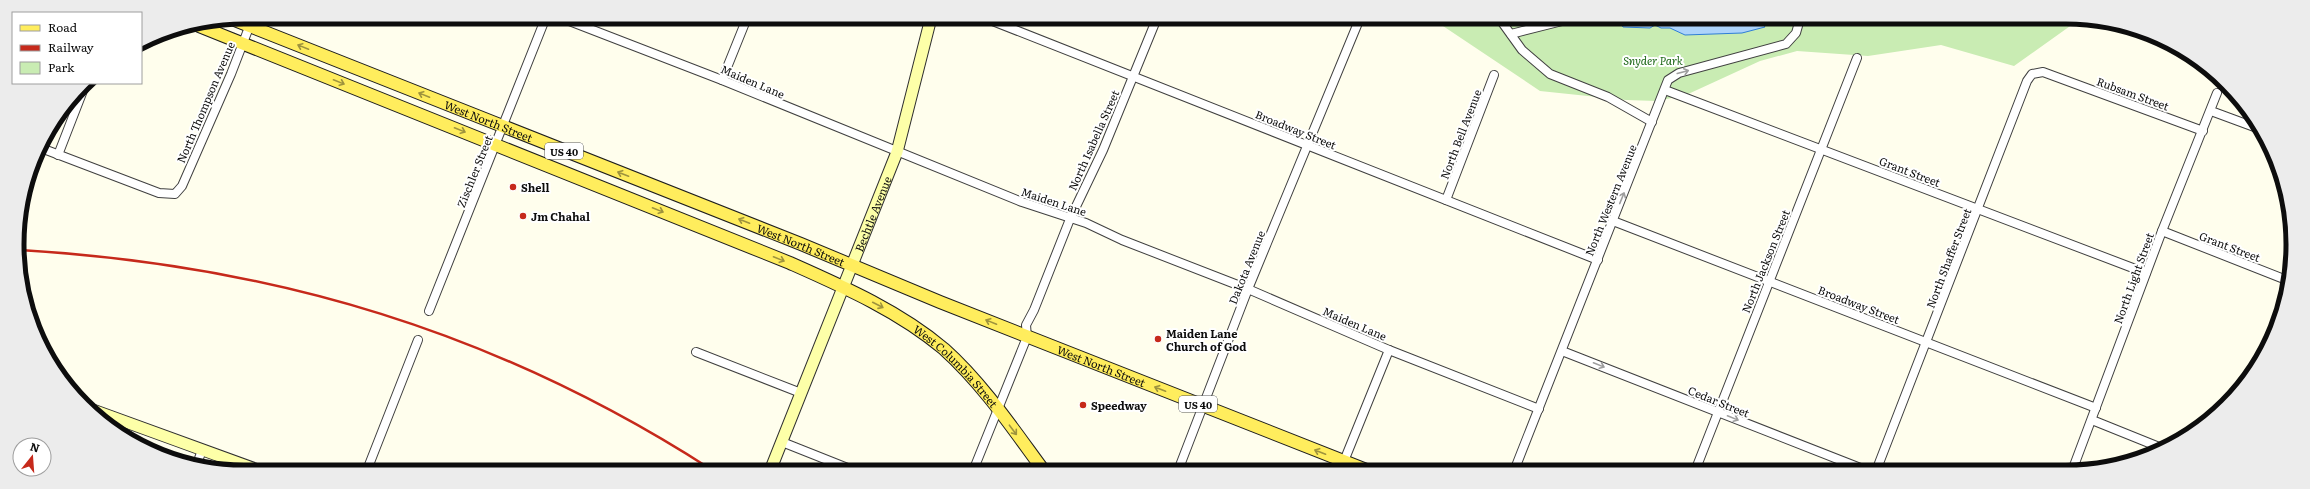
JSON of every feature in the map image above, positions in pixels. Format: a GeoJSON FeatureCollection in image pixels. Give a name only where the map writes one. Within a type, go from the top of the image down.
{"type":"FeatureCollection","features":[{"type":"Feature","properties":{"kind":"main road","name":"West North Street"},"geometry":{"type":"LineString","coordinates":[[256,24],[504,127],[854,265],[1027,337],[1204,406],[1340,465]]}},
{"type":"Feature","properties":{"kind":"main road","name":"Bechtle Avenue"},"geometry":{"type":"LineString","coordinates":[[772,465],[854,265],[897,152],[929,24]]}},
{"type":"Feature","properties":{"kind":"main road","name":"West North Street"},"geometry":{"type":"LineString","coordinates":[[202,28],[496,145],[844,287]]}},
{"type":"Feature","properties":{"kind":"main road","name":"West Columbia Street"},"geometry":{"type":"LineString","coordinates":[[844,287],[886,309],[943,349],[963,368],[998,410],[1039,465]]}},
{"type":"Feature","properties":{"kind":"main road"},"geometry":{"type":"LineString","coordinates":[[105,415],[244,465]]}},
{"type":"Feature","properties":{"kind":"street","name":"North Thompson Avenue"},"geometry":{"type":"LineString","coordinates":[[58,154],[159,193],[175,194],[182,186],[250,24]]}},
{"type":"Feature","properties":{"kind":"street","name":"Zischler Street"},"geometry":{"type":"LineString","coordinates":[[429,311],[504,127],[543,24]]}},
{"type":"Feature","properties":{"kind":"street","name":"Maiden Lane"},"geometry":{"type":"LineString","coordinates":[[577,24],[722,80],[1022,202],[1070,219],[1086,222],[1122,240],[1248,289],[1389,350],[1539,409]]}},
{"type":"Feature","properties":{"kind":"street"},"geometry":{"type":"LineString","coordinates":[[722,80],[745,24]]}},
{"type":"Feature","properties":{"kind":"street","name":"Broadway Street"},"geometry":{"type":"LineString","coordinates":[[1000,24],[1598,260]]}},
{"type":"Feature","properties":{"kind":"street","name":"North Isabella Street"},"geometry":{"type":"LineString","coordinates":[[975,465],[1027,337],[1026,325],[1034,310],[1070,219],[1103,150],[1154,24]]}},
{"type":"Feature","properties":{"kind":"street","name":"Dakota Avenue"},"geometry":{"type":"LineString","coordinates":[[1180,465],[1248,289],[1335,74],[1357,24]]}},
{"type":"Feature","properties":{"kind":"street"},"geometry":{"type":"LineString","coordinates":[[1504,24],[1522,50],[1550,74],[1608,97],[1652,122]]}},
{"type":"Feature","properties":{"kind":"street"},"geometry":{"type":"LineString","coordinates":[[1511,34],[1550,24]]}},
{"type":"Feature","properties":{"kind":"street","name":"North Western Avenue"},"geometry":{"type":"LineString","coordinates":[[1516,465],[1668,80],[1679,73],[1786,44],[1796,33],[1799,24]]}},
{"type":"Feature","properties":{"kind":"street","name":"North Jackson Street"},"geometry":{"type":"LineString","coordinates":[[1697,465],[1857,58]]}},
{"type":"Feature","properties":{"kind":"street","name":"North Shaffer Street"},"geometry":{"type":"LineString","coordinates":[[1878,465],[1979,209],[2027,81],[2032,74],[2038,72],[2054,76]]}},
{"type":"Feature","properties":{"kind":"street","name":"North Bell Avenue"},"geometry":{"type":"LineString","coordinates":[[1446,200],[1494,75]]}},
{"type":"Feature","properties":{"kind":"street","name":"Rubsam Street"},"geometry":{"type":"LineString","coordinates":[[2054,76],[2203,131]]}},
{"type":"Feature","properties":{"kind":"street","name":"Grant Street"},"geometry":{"type":"LineString","coordinates":[[1665,90],[2146,273]]}},
{"type":"Feature","properties":{"kind":"street","name":"North Light Street"},"geometry":{"type":"LineString","coordinates":[[2075,465],[2162,231],[2218,93]]}},
{"type":"Feature","properties":{"kind":"street"},"geometry":{"type":"LineString","coordinates":[[46,150],[58,154],[80,98]]}},
{"type":"Feature","properties":{"kind":"street"},"geometry":{"type":"LineString","coordinates":[[2211,111],[2251,126]]}},
{"type":"Feature","properties":{"kind":"street","name":"Broadway Street"},"geometry":{"type":"LineString","coordinates":[[1613,221],[2096,408]]}},
{"type":"Feature","properties":{"kind":"street","name":"Grant Street"},"geometry":{"type":"LineString","coordinates":[[2162,231],[2283,279]]}},
{"type":"Feature","properties":{"kind":"street"},"geometry":{"type":"LineString","coordinates":[[369,465],[418,340]]}},
{"type":"Feature","properties":{"kind":"street"},"geometry":{"type":"LineString","coordinates":[[1342,465],[1389,350]]}},
{"type":"Feature","properties":{"kind":"street","name":"Cedar Street"},"geometry":{"type":"LineString","coordinates":[[1562,351],[1853,465]]}},
{"type":"Feature","properties":{"kind":"street"},"geometry":{"type":"LineString","coordinates":[[696,352],[801,393]]}},
{"type":"Feature","properties":{"kind":"street"},"geometry":{"type":"LineString","coordinates":[[2092,420],[2155,446]]}},
{"type":"Feature","properties":{"kind":"street"},"geometry":{"type":"LineString","coordinates":[[782,442],[840,465]]}},
{"type":"Feature","properties":{"kind":"street"},"geometry":{"type":"LineString","coordinates":[[198,460],[202,450]]}},
{"type":"Feature","properties":{"kind":"green space","name":"Snyder Park"},"geometry":{"type":"Polygon","coordinates":[[[1440,24],[2073,24],[2014,66],[1941,45],[1868,56],[1797,51],[1760,61],[1686,95],[1657,101],[1626,100],[1540,91],[1440,24]]]}},
{"type":"Feature","properties":{"kind":"water"},"geometry":{"type":"Polygon","coordinates":[[[1621,24],[1763,24],[1765,27],[1742,33],[1685,35],[1670,28],[1661,28],[1655,25],[1650,28],[1623,27],[1621,24]]]}},
{"type":"Feature","properties":{"kind":"railway"},"geometry":{"type":"LineString","coordinates":[[24,250],[114,258],[205,271],[294,290],[381,314],[466,344],[549,380],[631,422],[704,465]]}},
{"type":"Feature","properties":{"kind":"place","name":"Shell"},"geometry":{"type":"Point","coordinates":[513,187]}},
{"type":"Feature","properties":{"kind":"place","name":"Jm Chahal"},"geometry":{"type":"Point","coordinates":[523,216]}},
{"type":"Feature","properties":{"kind":"place","name":"Maiden Lane Church of God"},"geometry":{"type":"Point","coordinates":[1158,339]}},
{"type":"Feature","properties":{"kind":"place","name":"Speedway"},"geometry":{"type":"Point","coordinates":[1083,405]}}]}
